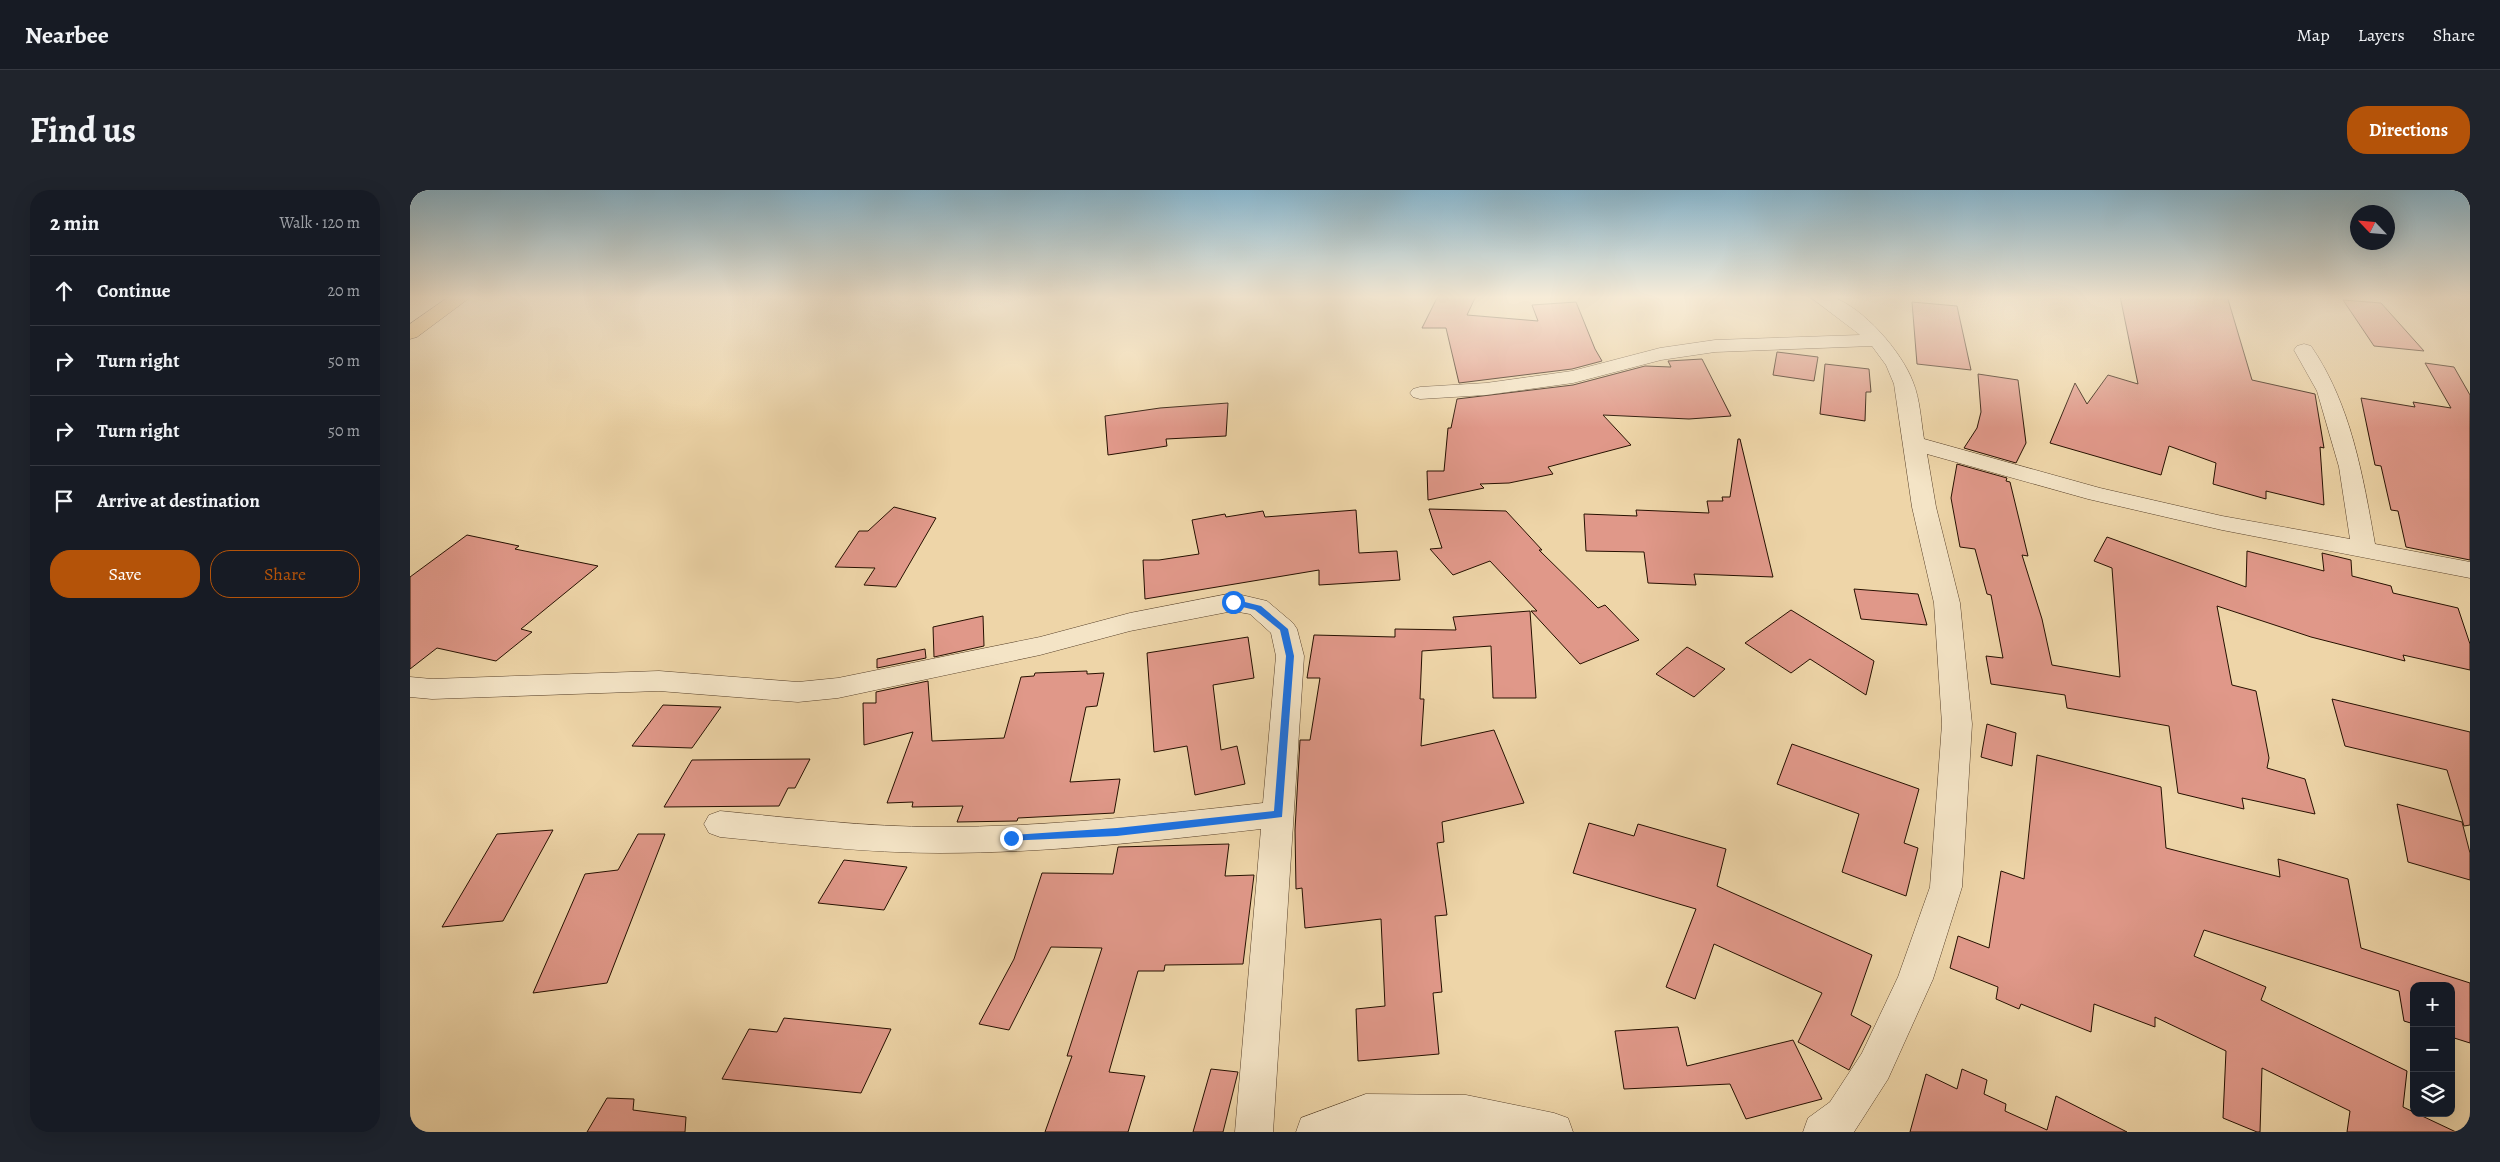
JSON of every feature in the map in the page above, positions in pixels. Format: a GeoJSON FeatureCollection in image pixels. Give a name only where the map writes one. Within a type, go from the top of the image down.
{"type":"FeatureCollection","features":[{"type":"Feature","properties":{"kind":"street"},"geometry":{"type":"LineString","coordinates":[[1420,393],[1486,389],[1574,377],[1660,354],[1715,346],[1878,340],[1896,365],[1904,384],[1924,507],[1947,603],[1957,724],[1946,887],[1915,979],[1876,1066],[1844,1116],[1822,1132]]}},
{"type":"Feature","properties":{"kind":"street"},"geometry":{"type":"LineString","coordinates":[[2304,350],[2327,391],[2350,467],[2364,550]]}},
{"type":"Feature","properties":{"kind":"street"},"geometry":{"type":"LineString","coordinates":[[1913,443],[2096,494],[2222,523],[2470,570]]}},
{"type":"Feature","properties":{"kind":"street"},"geometry":{"type":"LineString","coordinates":[[410,688],[432,689],[659,681],[798,692],[838,688],[926,671],[1040,646],[1130,622],[1233,602],[1258,608],[1284,629],[1290,656],[1254,1132]]}},
{"type":"Feature","properties":{"kind":"street"},"geometry":{"type":"LineString","coordinates":[[720,824],[863,838],[947,840],[1117,832],[1279,814]]}},
{"type":"Feature","properties":{"kind":"street"},"geometry":{"type":"LineString","coordinates":[[1316,1132],[1366,1113],[1466,1114],[1554,1132]]}},
{"type":"Feature","properties":{"kind":"building"},"geometry":{"type":"Polygon","coordinates":[[[1449,340],[1591,340],[1602,361],[1572,369],[1459,383],[1449,340]]]}},
{"type":"Feature","properties":{"kind":"building"},"geometry":{"type":"Polygon","coordinates":[[[1915,340],[1964,340],[1971,370],[1917,364],[1915,340]]]}},
{"type":"Feature","properties":{"kind":"building"},"geometry":{"type":"Polygon","coordinates":[[[2129,340],[2240,340],[2252,380],[2315,394],[2324,448],[2320,447],[2324,505],[2266,491],[2266,499],[2213,484],[2216,463],[2169,446],[2161,475],[2050,443],[2075,383],[2087,404],[2108,375],[2138,384],[2129,340]]]}},
{"type":"Feature","properties":{"kind":"building"},"geometry":{"type":"Polygon","coordinates":[[[2370,340],[2414,340],[2424,351],[2374,346],[2370,340]]]}},
{"type":"Feature","properties":{"kind":"building"},"geometry":{"type":"Polygon","coordinates":[[[1777,352],[1818,357],[1814,381],[1773,375],[1777,352]]]}},
{"type":"Feature","properties":{"kind":"building"},"geometry":{"type":"Polygon","coordinates":[[[1702,359],[1731,416],[1689,419],[1603,415],[1631,445],[1548,467],[1553,474],[1509,483],[1480,484],[1484,488],[1428,500],[1427,471],[1444,471],[1448,428],[1451,428],[1457,399],[1573,385],[1645,366],[1671,367],[1668,361],[1702,359]]]}},
{"type":"Feature","properties":{"kind":"building"},"geometry":{"type":"Polygon","coordinates":[[[2425,363],[2454,367],[2470,395],[2470,560],[2406,547],[2398,511],[2391,510],[2381,466],[2375,465],[2361,398],[2415,407],[2413,402],[2451,408],[2425,363]]]}},
{"type":"Feature","properties":{"kind":"building"},"geometry":{"type":"Polygon","coordinates":[[[1825,364],[1869,369],[1871,392],[1866,392],[1865,421],[1820,414],[1825,364]]]}},
{"type":"Feature","properties":{"kind":"building"},"geometry":{"type":"Polygon","coordinates":[[[1978,374],[2018,380],[2026,443],[2016,463],[1964,448],[1977,428],[1981,412],[1978,374]]]}},
{"type":"Feature","properties":{"kind":"building"},"geometry":{"type":"Polygon","coordinates":[[[1228,403],[1226,436],[1166,439],[1167,446],[1108,455],[1105,416],[1160,408],[1228,403]]]}},
{"type":"Feature","properties":{"kind":"building"},"geometry":{"type":"Polygon","coordinates":[[[1738,439],[1740,439],[1773,577],[1694,574],[1696,585],[1648,583],[1644,552],[1586,551],[1584,514],[1637,516],[1636,510],[1709,513],[1707,501],[1723,501],[1722,497],[1730,497],[1738,439]]]}},
{"type":"Feature","properties":{"kind":"building"},"geometry":{"type":"Polygon","coordinates":[[[1957,464],[2007,478],[2006,481],[2010,482],[2028,556],[2022,555],[2042,619],[2052,665],[2120,677],[2112,568],[2094,561],[2107,537],[2246,587],[2247,551],[2324,571],[2322,553],[2351,560],[2352,576],[2391,586],[2393,593],[2458,608],[2470,644],[2470,670],[2403,655],[2405,661],[2311,637],[2217,606],[2232,685],[2256,691],[2269,758],[2267,768],[2305,779],[2315,814],[2242,798],[2244,809],[2178,793],[2169,726],[2067,708],[2065,695],[1991,684],[1986,656],[2003,658],[1991,595],[1987,594],[1975,549],[1960,547],[1951,498],[1957,464]]]}},
{"type":"Feature","properties":{"kind":"building"},"geometry":{"type":"Polygon","coordinates":[[[894,507],[936,518],[896,587],[864,585],[875,568],[835,567],[859,531],[868,531],[894,507]]]}},
{"type":"Feature","properties":{"kind":"building"},"geometry":{"type":"Polygon","coordinates":[[[1429,509],[1506,511],[1542,550],[1539,550],[1598,608],[1605,605],[1639,640],[1580,664],[1531,611],[1537,611],[1490,561],[1453,575],[1430,549],[1442,548],[1429,509]]]}},
{"type":"Feature","properties":{"kind":"building"},"geometry":{"type":"Polygon","coordinates":[[[1356,510],[1359,553],[1397,551],[1400,580],[1319,585],[1319,570],[1145,599],[1143,560],[1159,560],[1199,554],[1192,520],[1225,514],[1226,517],[1263,511],[1265,517],[1356,510]]]}},
{"type":"Feature","properties":{"kind":"building"},"geometry":{"type":"Polygon","coordinates":[[[467,535],[519,546],[515,549],[598,566],[521,629],[532,632],[496,661],[437,648],[410,669],[410,577],[467,535]]]}},
{"type":"Feature","properties":{"kind":"building"},"geometry":{"type":"Polygon","coordinates":[[[1854,589],[1918,594],[1927,625],[1861,619],[1854,589]]]}},
{"type":"Feature","properties":{"kind":"building"},"geometry":{"type":"Polygon","coordinates":[[[1791,610],[1874,661],[1866,695],[1810,659],[1791,673],[1745,643],[1791,610]]]}},
{"type":"Feature","properties":{"kind":"building"},"geometry":{"type":"Polygon","coordinates":[[[1530,611],[1536,698],[1493,698],[1491,646],[1422,651],[1420,699],[1424,699],[1421,746],[1494,730],[1524,803],[1442,822],[1444,842],[1437,843],[1447,915],[1435,916],[1442,992],[1433,993],[1439,1054],[1358,1061],[1356,1009],[1385,1006],[1381,919],[1305,928],[1302,888],[1296,889],[1295,830],[1300,740],[1310,740],[1320,678],[1307,678],[1314,635],[1395,637],[1395,629],[1456,630],[1453,617],[1530,611]]]}},
{"type":"Feature","properties":{"kind":"building"},"geometry":{"type":"Polygon","coordinates":[[[983,616],[984,646],[934,657],[933,627],[983,616]]]}},
{"type":"Feature","properties":{"kind":"building"},"geometry":{"type":"Polygon","coordinates":[[[1248,637],[1254,678],[1213,685],[1221,750],[1237,746],[1245,784],[1195,795],[1187,746],[1154,752],[1147,653],[1248,637]]]}},
{"type":"Feature","properties":{"kind":"building"},"geometry":{"type":"Polygon","coordinates":[[[1687,647],[1725,669],[1694,697],[1656,674],[1687,647]]]}},
{"type":"Feature","properties":{"kind":"building"},"geometry":{"type":"Polygon","coordinates":[[[925,649],[926,658],[877,668],[877,659],[925,649]]]}},
{"type":"Feature","properties":{"kind":"building"},"geometry":{"type":"Polygon","coordinates":[[[1087,671],[1087,674],[1104,673],[1097,706],[1086,707],[1070,782],[1120,779],[1114,813],[1018,818],[1017,821],[957,822],[963,806],[912,807],[913,802],[887,803],[913,732],[864,745],[863,703],[876,703],[876,692],[928,681],[932,741],[1004,738],[1021,677],[1034,676],[1035,673],[1087,671]]]}},
{"type":"Feature","properties":{"kind":"building"},"geometry":{"type":"Polygon","coordinates":[[[2332,699],[2470,732],[2470,825],[2464,826],[2447,770],[2345,746],[2332,699]]]}},
{"type":"Feature","properties":{"kind":"building"},"geometry":{"type":"Polygon","coordinates":[[[663,705],[721,707],[692,748],[632,746],[663,705]]]}},
{"type":"Feature","properties":{"kind":"building"},"geometry":{"type":"Polygon","coordinates":[[[1987,724],[2016,733],[2012,766],[1981,757],[1987,724]]]}},
{"type":"Feature","properties":{"kind":"building"},"geometry":{"type":"Polygon","coordinates":[[[1792,744],[1919,789],[1904,843],[1918,848],[1906,896],[1842,872],[1859,814],[1777,784],[1792,744]]]}},
{"type":"Feature","properties":{"kind":"building"},"geometry":{"type":"Polygon","coordinates":[[[2037,755],[2161,787],[2166,848],[2280,877],[2278,859],[2348,879],[2361,948],[2470,983],[2470,1043],[2455,1038],[2455,982],[2410,982],[2410,1023],[2404,1021],[2399,991],[2204,930],[2194,956],[2266,987],[2261,1000],[2407,1071],[2403,1107],[2410,1110],[2410,1117],[2424,1117],[2456,1132],[2347,1132],[2350,1111],[2262,1068],[2260,1132],[2257,1132],[2223,1118],[2226,1051],[2155,1017],[2155,1027],[2094,1004],[2091,1032],[2021,1004],[2019,1009],[1996,999],[1998,987],[1950,968],[1958,936],[1989,948],[2001,871],[2024,879],[2037,755]]]}},
{"type":"Feature","properties":{"kind":"building"},"geometry":{"type":"Polygon","coordinates":[[[810,759],[795,788],[788,788],[779,806],[664,807],[692,760],[810,759]]]}},
{"type":"Feature","properties":{"kind":"building"},"geometry":{"type":"Polygon","coordinates":[[[2397,804],[2462,822],[2470,853],[2470,880],[2408,862],[2397,804]]]}},
{"type":"Feature","properties":{"kind":"building"},"geometry":{"type":"Polygon","coordinates":[[[1589,823],[1634,836],[1638,824],[1726,849],[1717,886],[1872,955],[1851,1015],[1871,1026],[1849,1070],[1798,1042],[1822,993],[1714,944],[1695,999],[1666,987],[1696,909],[1573,873],[1589,823]]]}},
{"type":"Feature","properties":{"kind":"building"},"geometry":{"type":"Polygon","coordinates":[[[553,830],[503,921],[442,927],[497,834],[553,830]]]}},
{"type":"Feature","properties":{"kind":"building"},"geometry":{"type":"Polygon","coordinates":[[[638,834],[665,834],[607,983],[533,993],[585,874],[618,870],[638,834]]]}},
{"type":"Feature","properties":{"kind":"building"},"geometry":{"type":"Polygon","coordinates":[[[1229,844],[1225,876],[1254,875],[1243,964],[1165,965],[1164,971],[1138,971],[1109,1072],[1145,1076],[1128,1132],[1045,1132],[1072,1056],[1067,1056],[1102,948],[1051,947],[1009,1030],[979,1024],[1014,959],[1042,873],[1113,874],[1118,847],[1229,844]]]}},
{"type":"Feature","properties":{"kind":"building"},"geometry":{"type":"Polygon","coordinates":[[[844,860],[907,867],[884,910],[818,903],[844,860]]]}},
{"type":"Feature","properties":{"kind":"building"},"geometry":{"type":"Polygon","coordinates":[[[784,1018],[891,1029],[861,1093],[722,1079],[749,1029],[777,1032],[784,1018]]]}},
{"type":"Feature","properties":{"kind":"building"},"geometry":{"type":"Polygon","coordinates":[[[1678,1027],[1687,1066],[1793,1040],[1822,1099],[1746,1119],[1730,1084],[1624,1089],[1615,1031],[1678,1027]]]}},
{"type":"Feature","properties":{"kind":"building"},"geometry":{"type":"Polygon","coordinates":[[[1211,1069],[1238,1072],[1223,1132],[1193,1132],[1211,1069]]]}},
{"type":"Feature","properties":{"kind":"building"},"geometry":{"type":"Polygon","coordinates":[[[1962,1069],[1987,1080],[1984,1094],[2006,1104],[2005,1111],[2047,1130],[2056,1096],[2127,1132],[1910,1132],[1926,1074],[1957,1089],[1962,1069]]]}},
{"type":"Feature","properties":{"kind":"building"},"geometry":{"type":"Polygon","coordinates":[[[607,1098],[634,1099],[633,1110],[686,1117],[685,1132],[587,1132],[607,1098]]]}},
{"type":"Feature","properties":{"kind":"route"},"geometry":{"type":"LineString","coordinates":[[1011,838],[1117,832],[1279,814],[1290,656],[1284,629],[1258,608],[1233,602]]}}]}
